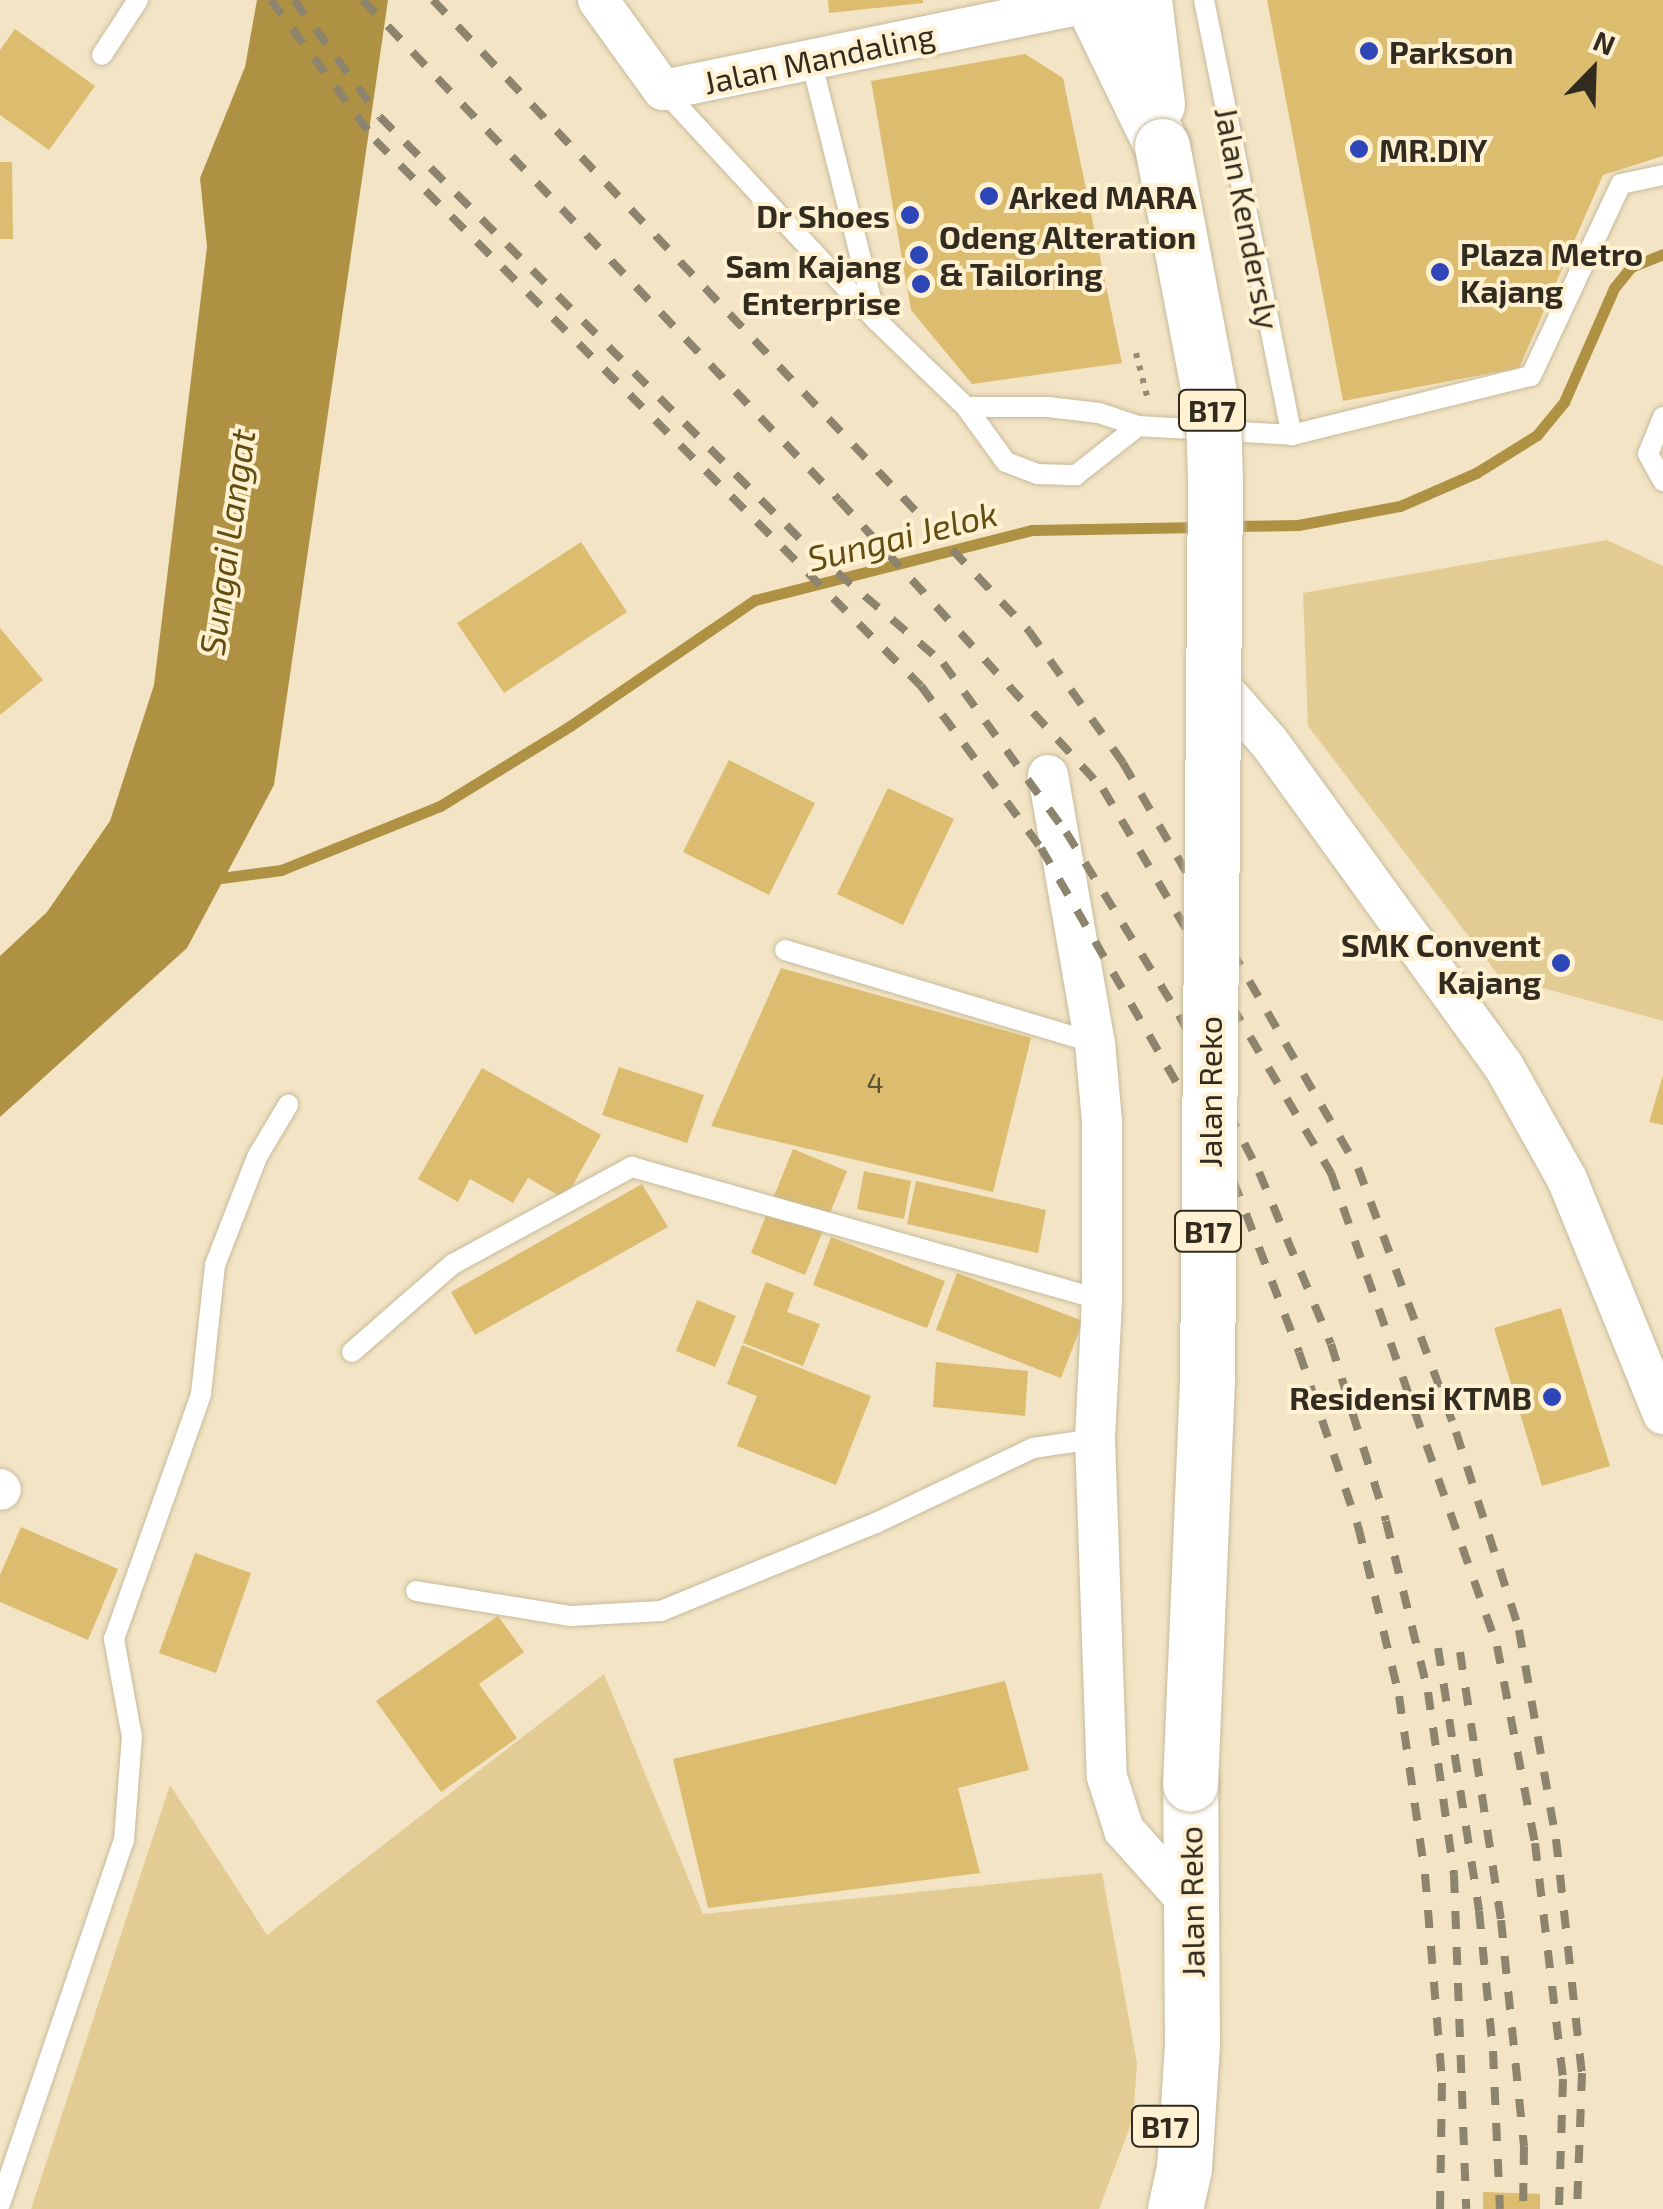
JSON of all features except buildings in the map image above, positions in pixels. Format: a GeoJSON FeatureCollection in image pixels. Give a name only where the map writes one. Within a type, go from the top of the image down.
{"type":"FeatureCollection","features":[{"type":"Feature","properties":{"kind":"main road","name":"Jalan Reko"},"geometry":{"type":"LineString","coordinates":[[1109,1],[1162,146],[1213,413],[1207,1380],[1190,1784],[1192,2043],[1184,2168],[1175,2209]]}},
{"type":"Feature","properties":{"kind":"main road","name":"Jalan Reko"},"geometry":{"type":"LineString","coordinates":[[1138,2209],[1192,2043]]}},
{"type":"Feature","properties":{"kind":"street"},"geometry":{"type":"LineString","coordinates":[[598,0],[663,90]]}},
{"type":"Feature","properties":{"kind":"street","name":"Jalan Mandaling"},"geometry":{"type":"LineString","coordinates":[[663,90],[1109,1]]}},
{"type":"Feature","properties":{"kind":"street"},"geometry":{"type":"LineString","coordinates":[[1212,677],[1269,742],[1503,1065],[1567,1179],[1663,1414]]}},
{"type":"Feature","properties":{"kind":"street"},"geometry":{"type":"LineString","coordinates":[[1048,774],[1095,1043],[1102,1122],[1102,1300],[1096,1439],[1108,1777],[1124,1830],[1192,1906]]}},
{"type":"Feature","properties":{"kind":"lane"},"geometry":{"type":"LineString","coordinates":[[102,55],[138,0]]}},
{"type":"Feature","properties":{"kind":"lane","name":"Jalan Kendersly"},"geometry":{"type":"LineString","coordinates":[[1204,0],[1292,435]]}},
{"type":"Feature","properties":{"kind":"lane"},"geometry":{"type":"LineString","coordinates":[[812,60],[876,321]]}},
{"type":"Feature","properties":{"kind":"lane"},"geometry":{"type":"LineString","coordinates":[[663,90],[876,321],[966,407],[1006,462],[1038,474],[1076,475],[1145,420]]}},
{"type":"Feature","properties":{"kind":"lane"},"geometry":{"type":"LineString","coordinates":[[966,407],[1065,409],[1292,435],[1531,376],[1622,184],[1663,175]]}},
{"type":"Feature","properties":{"kind":"lane"},"geometry":{"type":"LineString","coordinates":[[1663,417],[1648,454],[1663,481]]}},
{"type":"Feature","properties":{"kind":"lane"},"geometry":{"type":"LineString","coordinates":[[785,950],[1095,1043]]}},
{"type":"Feature","properties":{"kind":"lane"},"geometry":{"type":"LineString","coordinates":[[0,2204],[124,1840],[132,1737],[114,1639],[201,1394],[216,1265],[257,1157],[288,1105]]}},
{"type":"Feature","properties":{"kind":"lane"},"geometry":{"type":"LineString","coordinates":[[352,1352],[453,1264],[632,1166],[1102,1300]]}},
{"type":"Feature","properties":{"kind":"lane"},"geometry":{"type":"LineString","coordinates":[[416,1590],[570,1616],[662,1611],[876,1524],[1033,1448],[1096,1439]]}},
{"type":"Feature","properties":{"kind":"path"},"geometry":{"type":"LineString","coordinates":[[1136,354],[1145,420]]}},
{"type":"Feature","properties":{"kind":"shaded area","name":"SMK Convent Kajang"},"geometry":{"type":"Polygon","coordinates":[[[1607,540],[1663,566],[1663,1021],[1499,976],[1308,726],[1303,593],[1607,540]]]}},
{"type":"Feature","properties":{"kind":"shaded area"},"geometry":{"type":"Polygon","coordinates":[[[604,1674],[703,1914],[1102,1873],[1137,2063],[1133,2119],[1099,2209],[31,2209],[170,1785],[267,1935],[604,1674]]]}},
{"type":"Feature","properties":{"kind":"water","name":"Sungai Langat"},"geometry":{"type":"Polygon","coordinates":[[[257,0],[388,0],[274,785],[187,948],[0,1117],[0,956],[47,912],[110,821],[154,685],[207,247],[200,178],[245,67],[257,0]]]}},
{"type":"Feature","properties":{"kind":"waterway","name":"Sungai Jelok"},"geometry":{"type":"LineString","coordinates":[[1230,526],[1298,525],[1400,506],[1476,473],[1537,435],[1564,402],[1614,288],[1631,267],[1663,254]]}},
{"type":"Feature","properties":{"kind":"waterway","name":"Sungai Jelok"},"geometry":{"type":"LineString","coordinates":[[213,879],[281,870],[440,806],[570,726],[755,600],[1032,530],[1201,527]]}},
{"type":"Feature","properties":{"kind":"railway"},"geometry":{"type":"LineString","coordinates":[[271,0],[375,140],[921,686],[1041,848],[1233,1180],[1299,1352],[1358,1526],[1399,1696],[1425,1874],[1442,2083],[1440,2209]]}},
{"type":"Feature","properties":{"kind":"railway"},"geometry":{"type":"LineString","coordinates":[[294,0],[380,117],[810,549],[943,663],[1066,832],[1179,1015],[1259,1172],[1331,1344],[1386,1521],[1428,1692],[1454,1875],[1466,2209]]}},
{"type":"Feature","properties":{"kind":"railway"},"geometry":{"type":"LineString","coordinates":[[363,0],[839,500],[1103,789],[1331,1173],[1497,1646],[1535,1843],[1563,2079],[1559,2209]]}},
{"type":"Feature","properties":{"kind":"railway"},"geometry":{"type":"LineString","coordinates":[[433,0],[1029,631],[1123,763],[1358,1168],[1456,1432],[1519,1630],[1556,1839],[1582,2073],[1577,2209]]}},
{"type":"Feature","properties":{"kind":"railway"},"geometry":{"type":"LineString","coordinates":[[1438,1648],[1479,1911],[1493,2051],[1500,2209]]}},
{"type":"Feature","properties":{"kind":"railway"},"geometry":{"type":"LineString","coordinates":[[1460,1652],[1501,1920],[1524,2147],[1523,2209]]}},
{"type":"Feature","properties":{"kind":"place","name":"Parkson"},"geometry":{"type":"Point","coordinates":[1369,51]}},
{"type":"Feature","properties":{"kind":"place","name":"MR.DIY"},"geometry":{"type":"Point","coordinates":[1359,149]}},
{"type":"Feature","properties":{"kind":"place","name":"Arked MARA"},"geometry":{"type":"Point","coordinates":[989,196]}},
{"type":"Feature","properties":{"kind":"place","name":"Dr Shoes"},"geometry":{"type":"Point","coordinates":[910,215]}},
{"type":"Feature","properties":{"kind":"place","name":"Odeng Alteration & Tailoring"},"geometry":{"type":"Point","coordinates":[919,255]}},
{"type":"Feature","properties":{"kind":"place","name":"Plaza Metro Kajang"},"geometry":{"type":"Point","coordinates":[1440,272]}},
{"type":"Feature","properties":{"kind":"place","name":"Sam Kajang Enterprise"},"geometry":{"type":"Point","coordinates":[921,284]}},
{"type":"Feature","properties":{"kind":"place","name":"SMK Convent Kajang"},"geometry":{"type":"Point","coordinates":[1561,963]}},
{"type":"Feature","properties":{"kind":"place","name":"Residensi KTMB"},"geometry":{"type":"Point","coordinates":[1552,1397]}}]}
